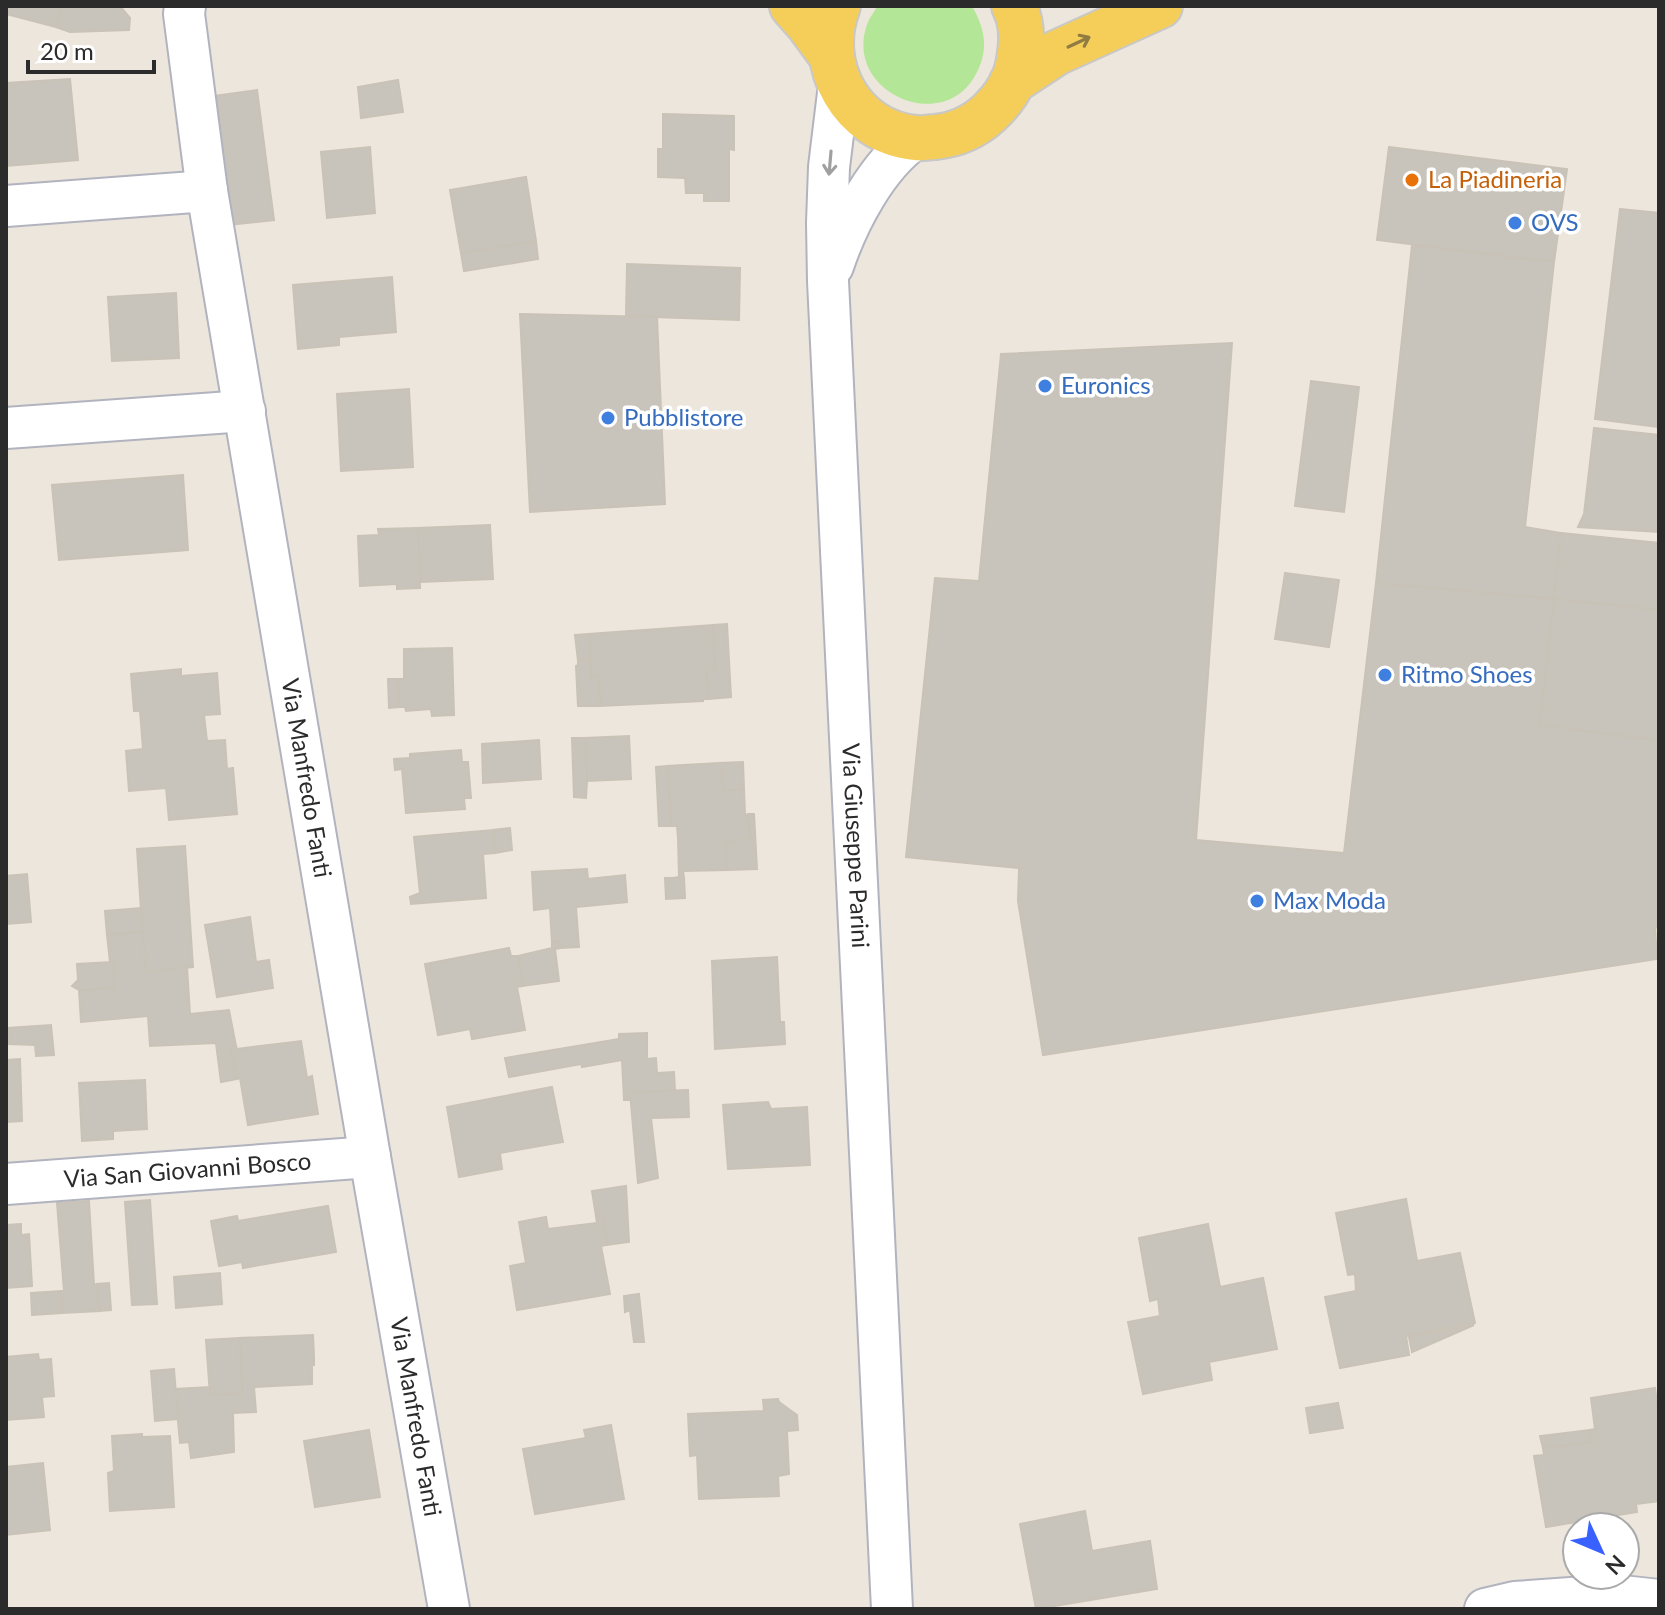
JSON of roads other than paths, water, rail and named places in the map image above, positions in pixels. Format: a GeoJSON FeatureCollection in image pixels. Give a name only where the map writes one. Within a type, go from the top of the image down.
{"type":"FeatureCollection","features":[{"type":"Feature","properties":{"kind":"main road"},"geometry":{"type":"LineString","coordinates":[[792,6],[808,24],[858,111],[885,130],[916,138],[949,136],[978,123],[1002,101],[1017,72],[1022,42],[1014,6]]}},
{"type":"Feature","properties":{"kind":"main road"},"geometry":{"type":"LineString","coordinates":[[835,70],[832,22],[838,6]]}},
{"type":"Feature","properties":{"kind":"main road"},"geometry":{"type":"LineString","coordinates":[[1012,82],[1056,53],[1160,6]]}},
{"type":"Feature","properties":{"kind":"street","name":"Via Manfredo Fanti"},"geometry":{"type":"LineString","coordinates":[[185,6],[207,191],[449,1609]]}},
{"type":"Feature","properties":{"kind":"street","name":"Via Giuseppe Parini"},"geometry":{"type":"LineString","coordinates":[[835,70],[827,223],[828,281],[892,1609]]}},
{"type":"Feature","properties":{"kind":"street"},"geometry":{"type":"LineString","coordinates":[[828,281],[838,249],[873,184],[891,159],[916,138]]}},
{"type":"Feature","properties":{"kind":"street"},"geometry":{"type":"LineString","coordinates":[[6,206],[207,191]]}},
{"type":"Feature","properties":{"kind":"street"},"geometry":{"type":"LineString","coordinates":[[6,428],[245,411]]}},
{"type":"Feature","properties":{"kind":"street","name":"Via San Giovanni Bosco"},"geometry":{"type":"LineString","coordinates":[[6,1184],[370,1157]]}},
{"type":"Feature","properties":{"kind":"street"},"geometry":{"type":"LineString","coordinates":[[1485,1609],[1515,1602],[1613,1595],[1659,1600]]}},
{"type":"Feature","properties":{"kind":"place","name":"La Piadineria"},"geometry":{"type":"Point","coordinates":[1412,180]}},
{"type":"Feature","properties":{"kind":"place","name":"OVS"},"geometry":{"type":"Point","coordinates":[1515,223]}},
{"type":"Feature","properties":{"kind":"place","name":"Euronics"},"geometry":{"type":"Point","coordinates":[1045,386]}},
{"type":"Feature","properties":{"kind":"place","name":"Pubblistore"},"geometry":{"type":"Point","coordinates":[608,418]}},
{"type":"Feature","properties":{"kind":"place","name":"Ritmo Shoes"},"geometry":{"type":"Point","coordinates":[1385,675]}},
{"type":"Feature","properties":{"kind":"place","name":"Max Moda"},"geometry":{"type":"Point","coordinates":[1257,901]}}]}
